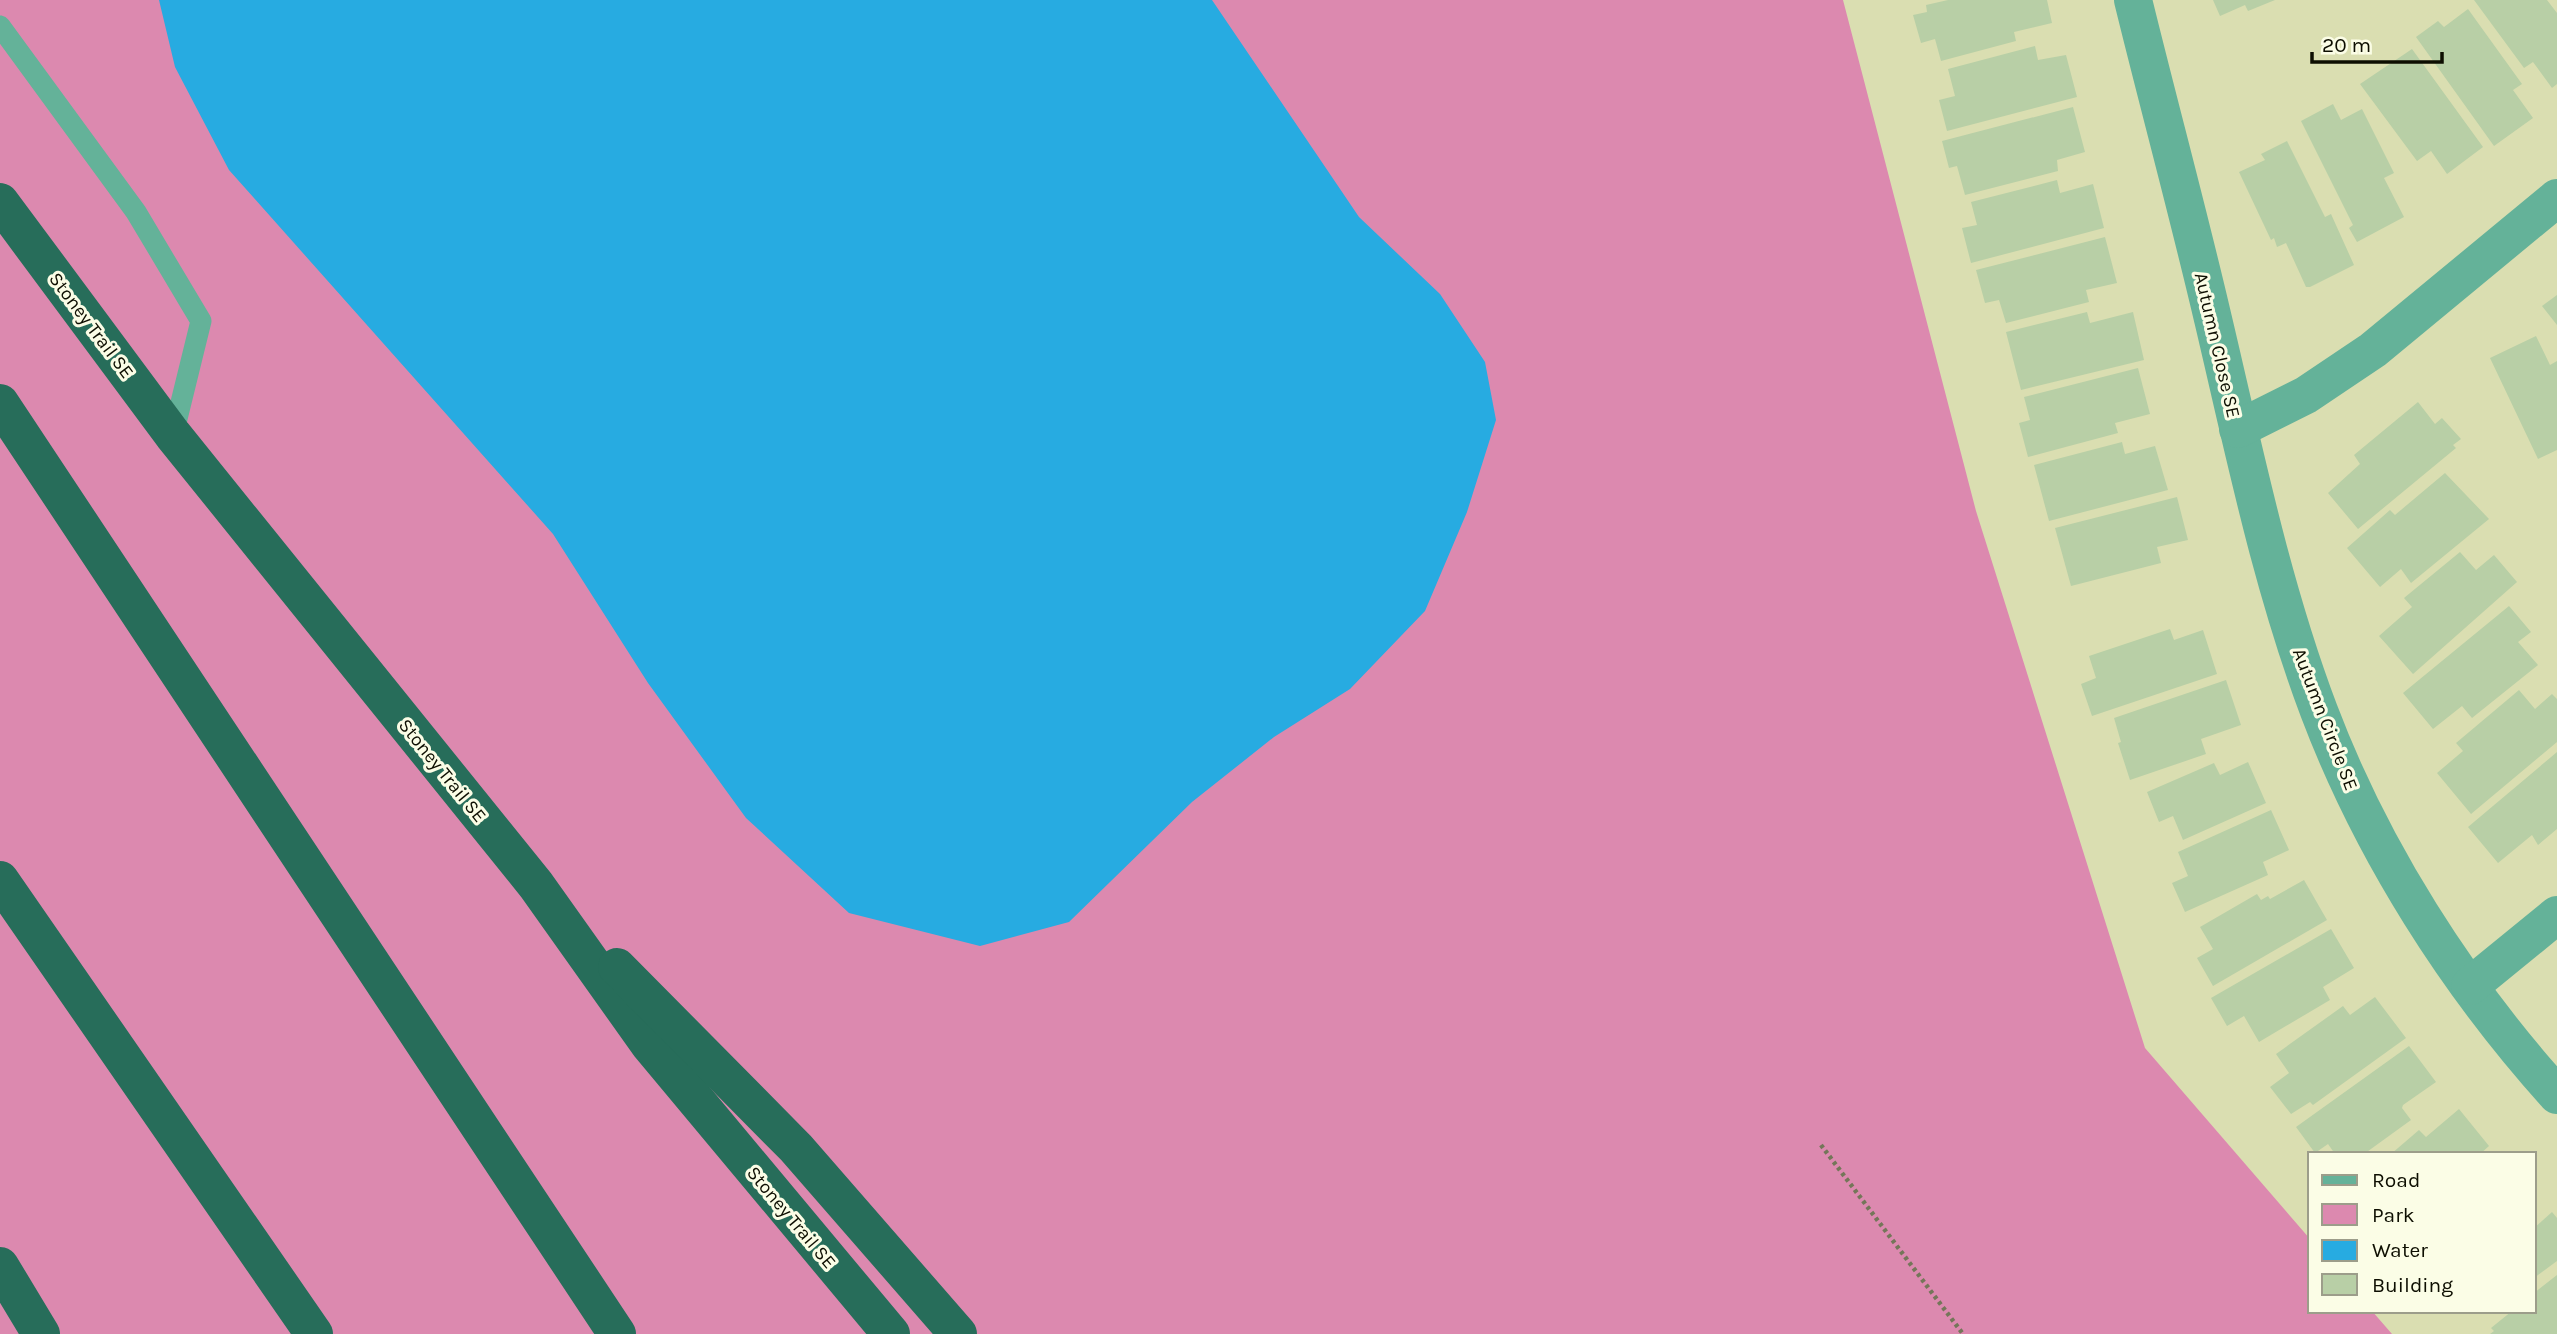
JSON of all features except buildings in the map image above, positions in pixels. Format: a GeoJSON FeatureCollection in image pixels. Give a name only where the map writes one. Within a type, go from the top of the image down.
{"type":"FeatureCollection","features":[{"type":"Feature","properties":{"kind":"highway","name":"Stoney Trail SE"},"geometry":{"type":"LineString","coordinates":[[0,202],[173,435],[536,885],[649,1044],[891,1334]]}},
{"type":"Feature","properties":{"kind":"highway"},"geometry":{"type":"LineString","coordinates":[[0,403],[617,1334]]}},
{"type":"Feature","properties":{"kind":"highway"},"geometry":{"type":"LineString","coordinates":[[0,880],[314,1334]]}},
{"type":"Feature","properties":{"kind":"highway"},"geometry":{"type":"LineString","coordinates":[[536,885],[796,1147],[958,1334]]}},
{"type":"Feature","properties":{"kind":"highway"},"geometry":{"type":"LineString","coordinates":[[0,1266],[41,1334]]}},
{"type":"Feature","properties":{"kind":"street","name":"Autumn Close SE"},"geometry":{"type":"LineString","coordinates":[[2133,0],[2238,429],[2306,395],[2373,349],[2557,198]]}},
{"type":"Feature","properties":{"kind":"street","name":"Autumn Circle SE"},"geometry":{"type":"LineString","coordinates":[[2238,429],[2291,626],[2319,710],[2347,778],[2419,911],[2470,986],[2557,1095]]}},
{"type":"Feature","properties":{"kind":"street"},"geometry":{"type":"LineString","coordinates":[[2470,986],[2557,915]]}},
{"type":"Feature","properties":{"kind":"lane"},"geometry":{"type":"LineString","coordinates":[[0,26],[136,212],[201,321],[173,435]]}},
{"type":"Feature","properties":{"kind":"path"},"geometry":{"type":"LineString","coordinates":[[1821,1146],[1963,1334]]}},
{"type":"Feature","properties":{"kind":"green space"},"geometry":{"type":"Polygon","coordinates":[[[0,0],[1843,0],[1976,511],[2145,1048],[2308,1237],[2308,1313],[2374,1313],[2392,1334],[0,1334],[0,0]]]}},
{"type":"Feature","properties":{"kind":"water"},"geometry":{"type":"Polygon","coordinates":[[[159,0],[1212,0],[1359,217],[1440,294],[1485,362],[1496,420],[1467,512],[1425,611],[1350,689],[1274,737],[1192,802],[1069,922],[980,946],[849,913],[746,818],[648,683],[553,534],[229,170],[175,67],[159,0]]]}}]}
